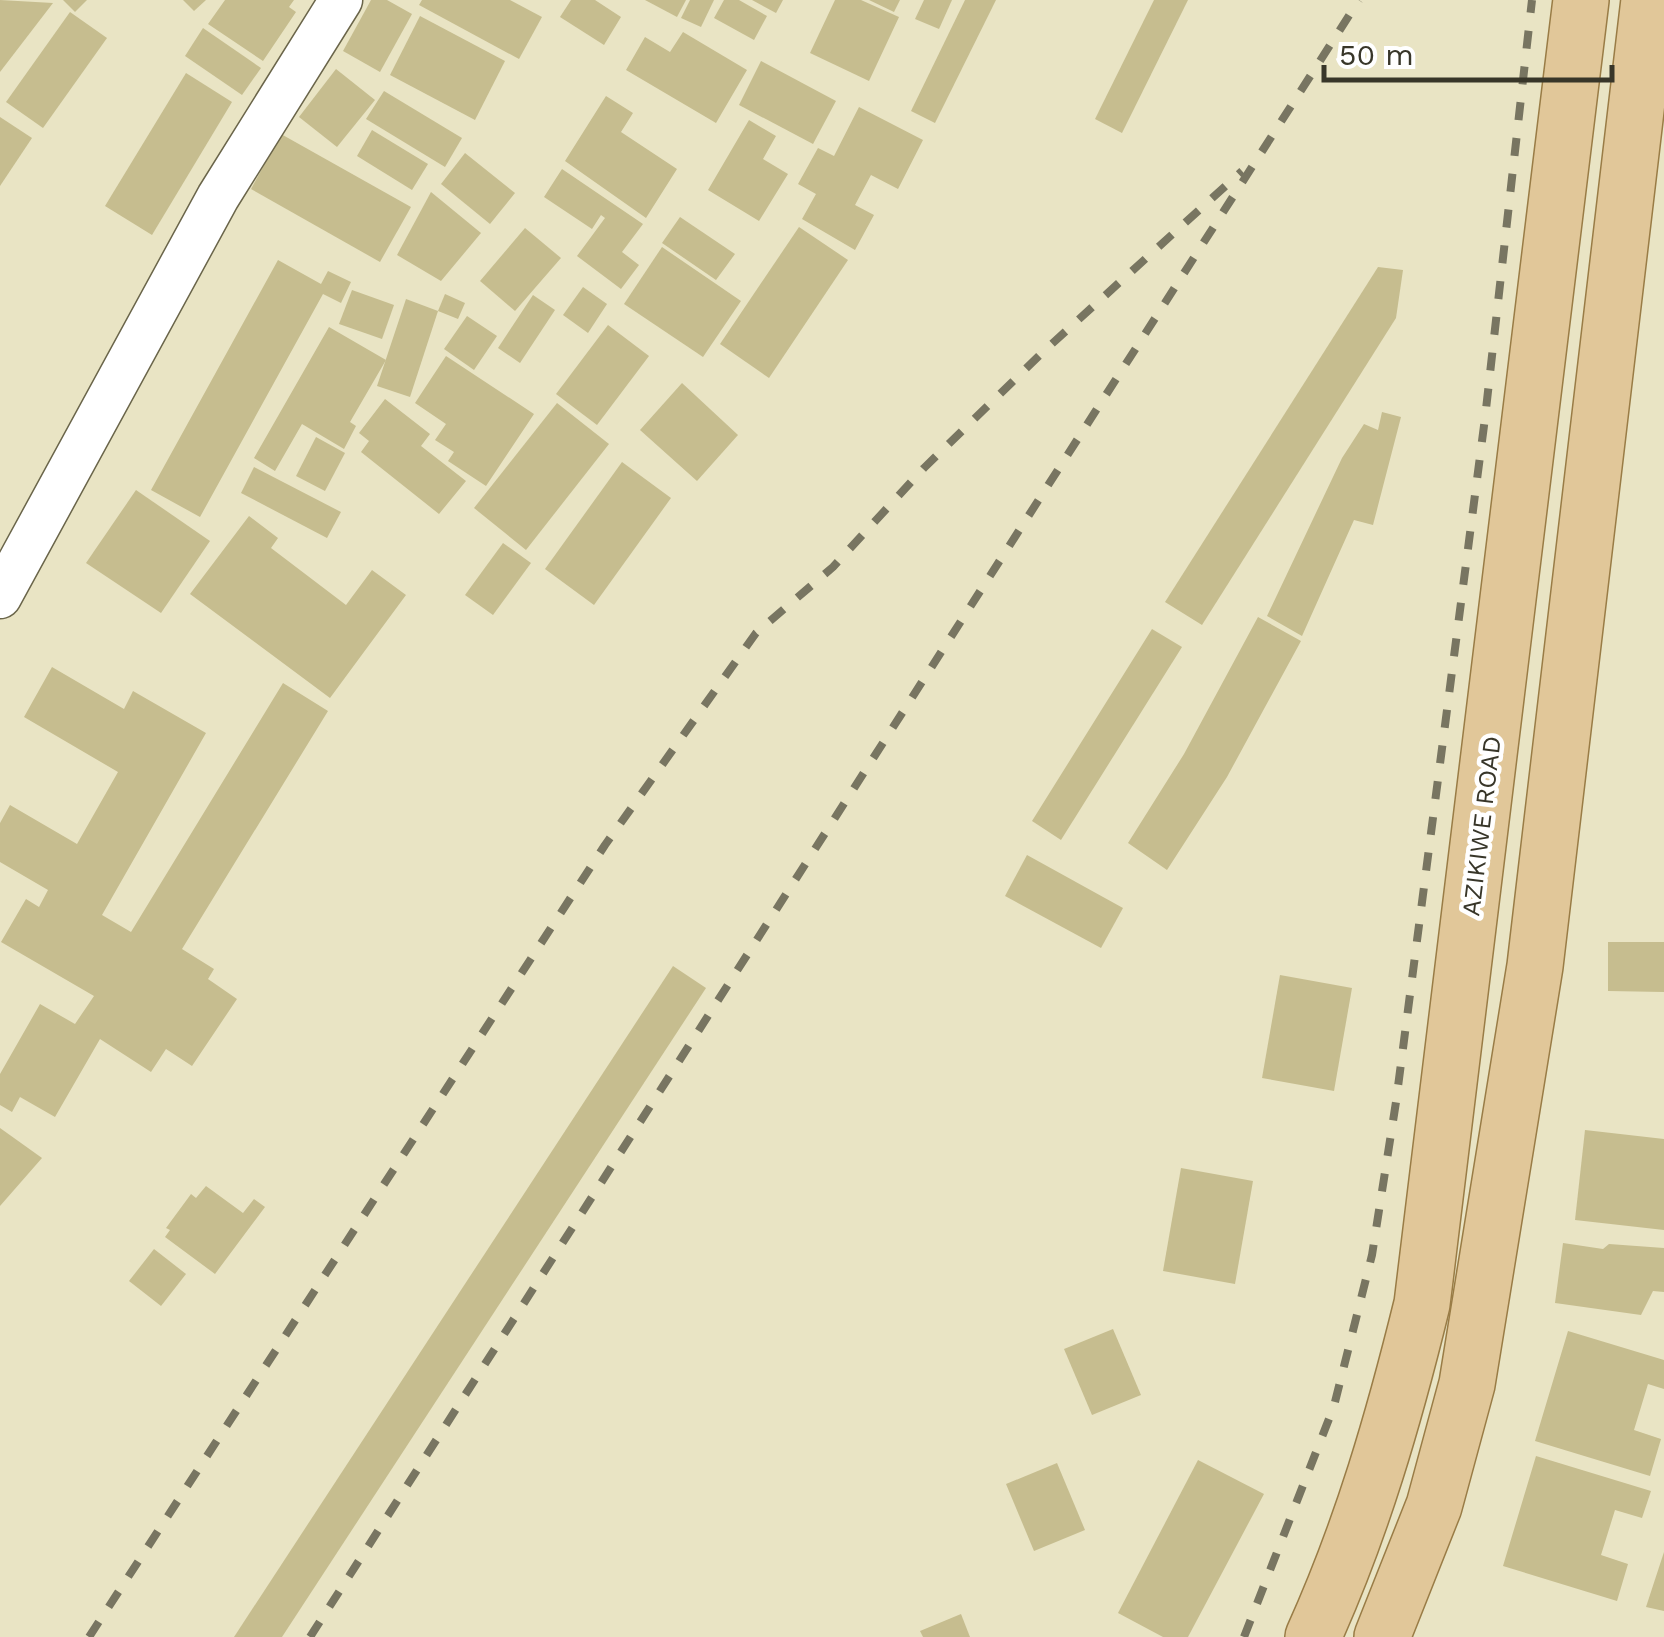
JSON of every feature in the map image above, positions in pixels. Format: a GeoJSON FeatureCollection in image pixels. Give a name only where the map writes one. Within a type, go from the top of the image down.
{"type":"FeatureCollection","features":[{"type":"Feature","properties":{"kind":"main road","name":"AZIKIWE ROAD"},"geometry":{"type":"LineString","coordinates":[[1313,1637],[1340,1578],[1387,1444],[1422,1304],[1581,0]]}},
{"type":"Feature","properties":{"kind":"main road"},"geometry":{"type":"LineString","coordinates":[[1382,1637],[1434,1506],[1468,1384],[1535,966],[1649,0]]}},
{"type":"Feature","properties":{"kind":"street"},"geometry":{"type":"LineString","coordinates":[[0,597],[218,197],[341,0]]}},
{"type":"Feature","properties":{"kind":"building"},"geometry":{"type":"Polygon","coordinates":[[[0,0],[53,3],[0,72],[0,0]]]}},
{"type":"Feature","properties":{"kind":"building"},"geometry":{"type":"Polygon","coordinates":[[[63,0],[87,0],[75,12],[63,0]]]}},
{"type":"Feature","properties":{"kind":"building"},"geometry":{"type":"Polygon","coordinates":[[[183,0],[206,0],[194,11],[183,0]]]}},
{"type":"Feature","properties":{"kind":"building"},"geometry":{"type":"Polygon","coordinates":[[[225,0],[294,0],[289,7],[296,12],[263,61],[208,24],[225,0]]]}},
{"type":"Feature","properties":{"kind":"building"},"geometry":{"type":"Polygon","coordinates":[[[371,0],[387,0],[412,14],[380,72],[343,51],[371,0]]]}},
{"type":"Feature","properties":{"kind":"building"},"geometry":{"type":"Polygon","coordinates":[[[422,0],[510,0],[542,17],[519,59],[419,5],[422,0]]]}},
{"type":"Feature","properties":{"kind":"building"},"geometry":{"type":"Polygon","coordinates":[[[571,0],[595,0],[621,17],[604,45],[560,17],[571,0]]]}},
{"type":"Feature","properties":{"kind":"building"},"geometry":{"type":"Polygon","coordinates":[[[645,0],[686,0],[677,17],[645,0]]]}},
{"type":"Feature","properties":{"kind":"building"},"geometry":{"type":"Polygon","coordinates":[[[690,0],[714,0],[701,27],[681,18],[690,0]]]}},
{"type":"Feature","properties":{"kind":"building"},"geometry":{"type":"Polygon","coordinates":[[[724,0],[739,0],[767,16],[754,40],[714,18],[724,0]]]}},
{"type":"Feature","properties":{"kind":"building"},"geometry":{"type":"Polygon","coordinates":[[[752,0],[783,0],[776,13],[752,0]]]}},
{"type":"Feature","properties":{"kind":"building"},"geometry":{"type":"Polygon","coordinates":[[[835,0],[861,0],[899,17],[869,81],[810,53],[835,0]]]}},
{"type":"Feature","properties":{"kind":"building"},"geometry":{"type":"Polygon","coordinates":[[[869,0],[900,0],[894,12],[869,0]]]}},
{"type":"Feature","properties":{"kind":"building"},"geometry":{"type":"Polygon","coordinates":[[[924,0],[952,0],[939,29],[915,19],[924,0]]]}},
{"type":"Feature","properties":{"kind":"building"},"geometry":{"type":"Polygon","coordinates":[[[965,0],[996,0],[935,123],[911,111],[965,0]]]}},
{"type":"Feature","properties":{"kind":"building"},"geometry":{"type":"Polygon","coordinates":[[[1154,0],[1188,0],[1122,133],[1095,119],[1154,0]]]}},
{"type":"Feature","properties":{"kind":"building"},"geometry":{"type":"Polygon","coordinates":[[[70,12],[107,38],[43,128],[6,102],[70,12]]]}},
{"type":"Feature","properties":{"kind":"building"},"geometry":{"type":"Polygon","coordinates":[[[420,16],[505,61],[475,120],[390,75],[420,16]]]}},
{"type":"Feature","properties":{"kind":"building"},"geometry":{"type":"Polygon","coordinates":[[[203,28],[261,68],[242,95],[185,56],[203,28]]]}},
{"type":"Feature","properties":{"kind":"building"},"geometry":{"type":"Polygon","coordinates":[[[683,32],[747,70],[716,123],[626,70],[645,37],[670,52],[683,32]]]}},
{"type":"Feature","properties":{"kind":"building"},"geometry":{"type":"Polygon","coordinates":[[[761,61],[836,101],[813,144],[739,105],[761,61]]]}},
{"type":"Feature","properties":{"kind":"building"},"geometry":{"type":"Polygon","coordinates":[[[336,69],[375,100],[337,147],[299,117],[336,69]]]}},
{"type":"Feature","properties":{"kind":"building"},"geometry":{"type":"Polygon","coordinates":[[[186,73],[232,102],[152,235],[105,206],[186,73]]]}},
{"type":"Feature","properties":{"kind":"building"},"geometry":{"type":"Polygon","coordinates":[[[384,91],[462,138],[445,167],[366,119],[384,91]]]}},
{"type":"Feature","properties":{"kind":"building"},"geometry":{"type":"Polygon","coordinates":[[[606,96],[633,113],[621,132],[677,169],[646,218],[565,161],[606,96]]]}},
{"type":"Feature","properties":{"kind":"building"},"geometry":{"type":"Polygon","coordinates":[[[859,107],[923,140],[898,189],[871,175],[855,205],[874,215],[855,250],[802,219],[816,194],[798,184],[818,148],[834,156],[859,107]]]}},
{"type":"Feature","properties":{"kind":"building"},"geometry":{"type":"Polygon","coordinates":[[[0,117],[32,138],[0,186],[0,117]]]}},
{"type":"Feature","properties":{"kind":"building"},"geometry":{"type":"Polygon","coordinates":[[[749,120],[776,136],[763,159],[788,174],[759,221],[708,190],[749,120]]]}},
{"type":"Feature","properties":{"kind":"building"},"geometry":{"type":"Polygon","coordinates":[[[372,130],[428,164],[412,190],[357,156],[372,130]]]}},
{"type":"Feature","properties":{"kind":"building"},"geometry":{"type":"Polygon","coordinates":[[[281,134],[411,207],[380,262],[251,189],[281,134]]]}},
{"type":"Feature","properties":{"kind":"building"},"geometry":{"type":"Polygon","coordinates":[[[465,153],[515,193],[490,224],[441,184],[465,153]]]}},
{"type":"Feature","properties":{"kind":"building"},"geometry":{"type":"Polygon","coordinates":[[[562,169],[643,224],[622,252],[639,265],[621,289],[577,256],[605,218],[601,215],[592,229],[544,197],[562,169]]]}},
{"type":"Feature","properties":{"kind":"building"},"geometry":{"type":"Polygon","coordinates":[[[431,192],[481,233],[441,281],[397,255],[431,192]]]}},
{"type":"Feature","properties":{"kind":"building"},"geometry":{"type":"Polygon","coordinates":[[[680,217],[735,254],[716,280],[662,243],[680,217]]]}},
{"type":"Feature","properties":{"kind":"building"},"geometry":{"type":"Polygon","coordinates":[[[799,227],[848,260],[769,378],[720,344],[799,227]]]}},
{"type":"Feature","properties":{"kind":"building"},"geometry":{"type":"Polygon","coordinates":[[[525,228],[561,258],[515,311],[480,281],[525,228]]]}},
{"type":"Feature","properties":{"kind":"building"},"geometry":{"type":"Polygon","coordinates":[[[662,247],[741,301],[703,357],[624,304],[662,247]]]}},
{"type":"Feature","properties":{"kind":"building"},"geometry":{"type":"Polygon","coordinates":[[[278,260],[321,284],[328,271],[351,282],[341,303],[323,294],[200,517],[151,490],[278,260]]]}},
{"type":"Feature","properties":{"kind":"building"},"geometry":{"type":"Polygon","coordinates":[[[1378,267],[1403,270],[1396,318],[1202,625],[1165,602],[1378,267]]]}},
{"type":"Feature","properties":{"kind":"building"},"geometry":{"type":"Polygon","coordinates":[[[583,287],[607,304],[588,333],[563,315],[583,287]]]}},
{"type":"Feature","properties":{"kind":"building"},"geometry":{"type":"Polygon","coordinates":[[[352,290],[394,305],[382,339],[339,324],[352,290]]]}},
{"type":"Feature","properties":{"kind":"building"},"geometry":{"type":"Polygon","coordinates":[[[445,294],[465,303],[458,319],[438,311],[445,294]]]}},
{"type":"Feature","properties":{"kind":"building"},"geometry":{"type":"Polygon","coordinates":[[[533,295],[555,310],[520,363],[498,348],[533,295]]]}},
{"type":"Feature","properties":{"kind":"building"},"geometry":{"type":"Polygon","coordinates":[[[406,299],[438,311],[410,397],[377,386],[406,299]]]}},
{"type":"Feature","properties":{"kind":"building"},"geometry":{"type":"Polygon","coordinates":[[[467,316],[497,336],[474,370],[444,349],[467,316]]]}},
{"type":"Feature","properties":{"kind":"building"},"geometry":{"type":"Polygon","coordinates":[[[608,325],[649,356],[597,425],[556,394],[608,325]]]}},
{"type":"Feature","properties":{"kind":"building"},"geometry":{"type":"Polygon","coordinates":[[[329,327],[386,360],[350,422],[356,426],[344,449],[302,424],[275,471],[254,458],[329,327]]]}},
{"type":"Feature","properties":{"kind":"building"},"geometry":{"type":"Polygon","coordinates":[[[446,356],[534,414],[486,486],[448,461],[454,452],[435,440],[446,424],[415,403],[446,356]]]}},
{"type":"Feature","properties":{"kind":"building"},"geometry":{"type":"Polygon","coordinates":[[[682,383],[738,435],[697,481],[640,430],[682,383]]]}},
{"type":"Feature","properties":{"kind":"building"},"geometry":{"type":"Polygon","coordinates":[[[385,399],[430,434],[421,446],[466,481],[439,514],[361,452],[369,441],[359,433],[385,399]]]}},
{"type":"Feature","properties":{"kind":"building"},"geometry":{"type":"Polygon","coordinates":[[[557,403],[609,444],[526,550],[474,508],[557,403]]]}},
{"type":"Feature","properties":{"kind":"building"},"geometry":{"type":"Polygon","coordinates":[[[1382,412],[1401,417],[1373,525],[1354,520],[1302,636],[1267,616],[1342,458],[1364,424],[1378,430],[1382,412]]]}},
{"type":"Feature","properties":{"kind":"building"},"geometry":{"type":"Polygon","coordinates":[[[316,437],[345,453],[325,491],[296,476],[316,437]]]}},
{"type":"Feature","properties":{"kind":"building"},"geometry":{"type":"Polygon","coordinates":[[[622,462],[671,498],[594,605],[545,569],[622,462]]]}},
{"type":"Feature","properties":{"kind":"building"},"geometry":{"type":"Polygon","coordinates":[[[254,467],[341,512],[327,538],[241,493],[254,467]]]}},
{"type":"Feature","properties":{"kind":"building"},"geometry":{"type":"Polygon","coordinates":[[[136,490],[210,541],[161,613],[86,563],[136,490]]]}},
{"type":"Feature","properties":{"kind":"building"},"geometry":{"type":"Polygon","coordinates":[[[249,516],[278,538],[271,548],[346,605],[372,570],[406,595],[330,698],[190,594],[249,516]]]}},
{"type":"Feature","properties":{"kind":"building"},"geometry":{"type":"Polygon","coordinates":[[[503,543],[531,563],[493,615],[465,595],[503,543]]]}},
{"type":"Feature","properties":{"kind":"building"},"geometry":{"type":"Polygon","coordinates":[[[1258,617],[1301,641],[1227,777],[1167,870],[1128,843],[1184,754],[1258,617]]]}},
{"type":"Feature","properties":{"kind":"building"},"geometry":{"type":"Polygon","coordinates":[[[1152,629],[1182,647],[1061,840],[1032,821],[1152,629]]]}},
{"type":"Feature","properties":{"kind":"building"},"geometry":{"type":"Polygon","coordinates":[[[52,667],[124,709],[133,691],[206,733],[102,915],[131,932],[283,683],[328,711],[182,949],[214,969],[208,979],[237,999],[192,1066],[166,1049],[151,1072],[100,1039],[55,1117],[20,1097],[12,1112],[0,1105],[0,1074],[40,1004],[75,1024],[94,996],[1,942],[26,899],[39,907],[48,890],[0,862],[0,823],[10,805],[77,844],[118,772],[24,717],[52,667]]]}},
{"type":"Feature","properties":{"kind":"building"},"geometry":{"type":"Polygon","coordinates":[[[1027,855],[1123,908],[1101,948],[1005,896],[1027,855]]]}},
{"type":"Feature","properties":{"kind":"building"},"geometry":{"type":"Polygon","coordinates":[[[1608,942],[1664,942],[1664,992],[1608,991],[1608,942]]]}},
{"type":"Feature","properties":{"kind":"building"},"geometry":{"type":"Polygon","coordinates":[[[673,966],[706,988],[282,1637],[234,1637],[673,966]]]}},
{"type":"Feature","properties":{"kind":"building"},"geometry":{"type":"Polygon","coordinates":[[[1280,975],[1352,988],[1334,1091],[1262,1078],[1280,975]]]}},
{"type":"Feature","properties":{"kind":"building"},"geometry":{"type":"Polygon","coordinates":[[[0,1128],[42,1158],[0,1206],[0,1128]]]}},
{"type":"Feature","properties":{"kind":"building"},"geometry":{"type":"Polygon","coordinates":[[[1585,1130],[1664,1139],[1664,1230],[1575,1220],[1585,1130]]]}},
{"type":"Feature","properties":{"kind":"building"},"geometry":{"type":"Polygon","coordinates":[[[1181,1168],[1253,1181],[1235,1284],[1163,1271],[1181,1168]]]}},
{"type":"Feature","properties":{"kind":"building"},"geometry":{"type":"Polygon","coordinates":[[[206,1186],[243,1213],[254,1199],[265,1207],[215,1274],[165,1237],[170,1230],[166,1228],[191,1194],[196,1198],[206,1186]]]}},
{"type":"Feature","properties":{"kind":"building"},"geometry":{"type":"Polygon","coordinates":[[[1563,1243],[1603,1249],[1609,1244],[1664,1248],[1664,1292],[1653,1291],[1641,1315],[1555,1303],[1563,1243]]]}},
{"type":"Feature","properties":{"kind":"building"},"geometry":{"type":"Polygon","coordinates":[[[154,1249],[186,1274],[161,1306],[129,1281],[154,1249]]]}},
{"type":"Feature","properties":{"kind":"building"},"geometry":{"type":"Polygon","coordinates":[[[1113,1329],[1141,1395],[1092,1415],[1064,1349],[1113,1329]]]}},
{"type":"Feature","properties":{"kind":"building"},"geometry":{"type":"Polygon","coordinates":[[[1568,1331],[1664,1360],[1664,1389],[1648,1384],[1634,1430],[1661,1439],[1650,1476],[1535,1441],[1568,1331]]]}},
{"type":"Feature","properties":{"kind":"building"},"geometry":{"type":"Polygon","coordinates":[[[1536,1456],[1651,1491],[1642,1518],[1615,1510],[1601,1555],[1628,1564],[1617,1601],[1503,1566],[1536,1456]]]}},
{"type":"Feature","properties":{"kind":"building"},"geometry":{"type":"Polygon","coordinates":[[[1198,1460],[1264,1494],[1188,1637],[1163,1637],[1118,1613],[1198,1460]]]}},
{"type":"Feature","properties":{"kind":"building"},"geometry":{"type":"Polygon","coordinates":[[[1057,1463],[1085,1530],[1034,1551],[1006,1484],[1057,1463]]]}},
{"type":"Feature","properties":{"kind":"building"},"geometry":{"type":"Polygon","coordinates":[[[1664,1552],[1664,1611],[1646,1607],[1664,1552]]]}},
{"type":"Feature","properties":{"kind":"building"},"geometry":{"type":"Polygon","coordinates":[[[961,1614],[970,1637],[923,1637],[920,1631],[961,1614]]]}},
{"type":"Feature","properties":{"kind":"railway"},"geometry":{"type":"LineString","coordinates":[[310,1637],[1359,0]]}},
{"type":"Feature","properties":{"kind":"railway"},"geometry":{"type":"LineString","coordinates":[[1244,1637],[1334,1406],[1372,1255],[1396,1102],[1485,418],[1532,0]]}},
{"type":"Feature","properties":{"kind":"railway"},"geometry":{"type":"LineString","coordinates":[[89,1637],[605,845],[756,633],[833,567],[924,468],[1044,351],[1242,171]]}}]}
